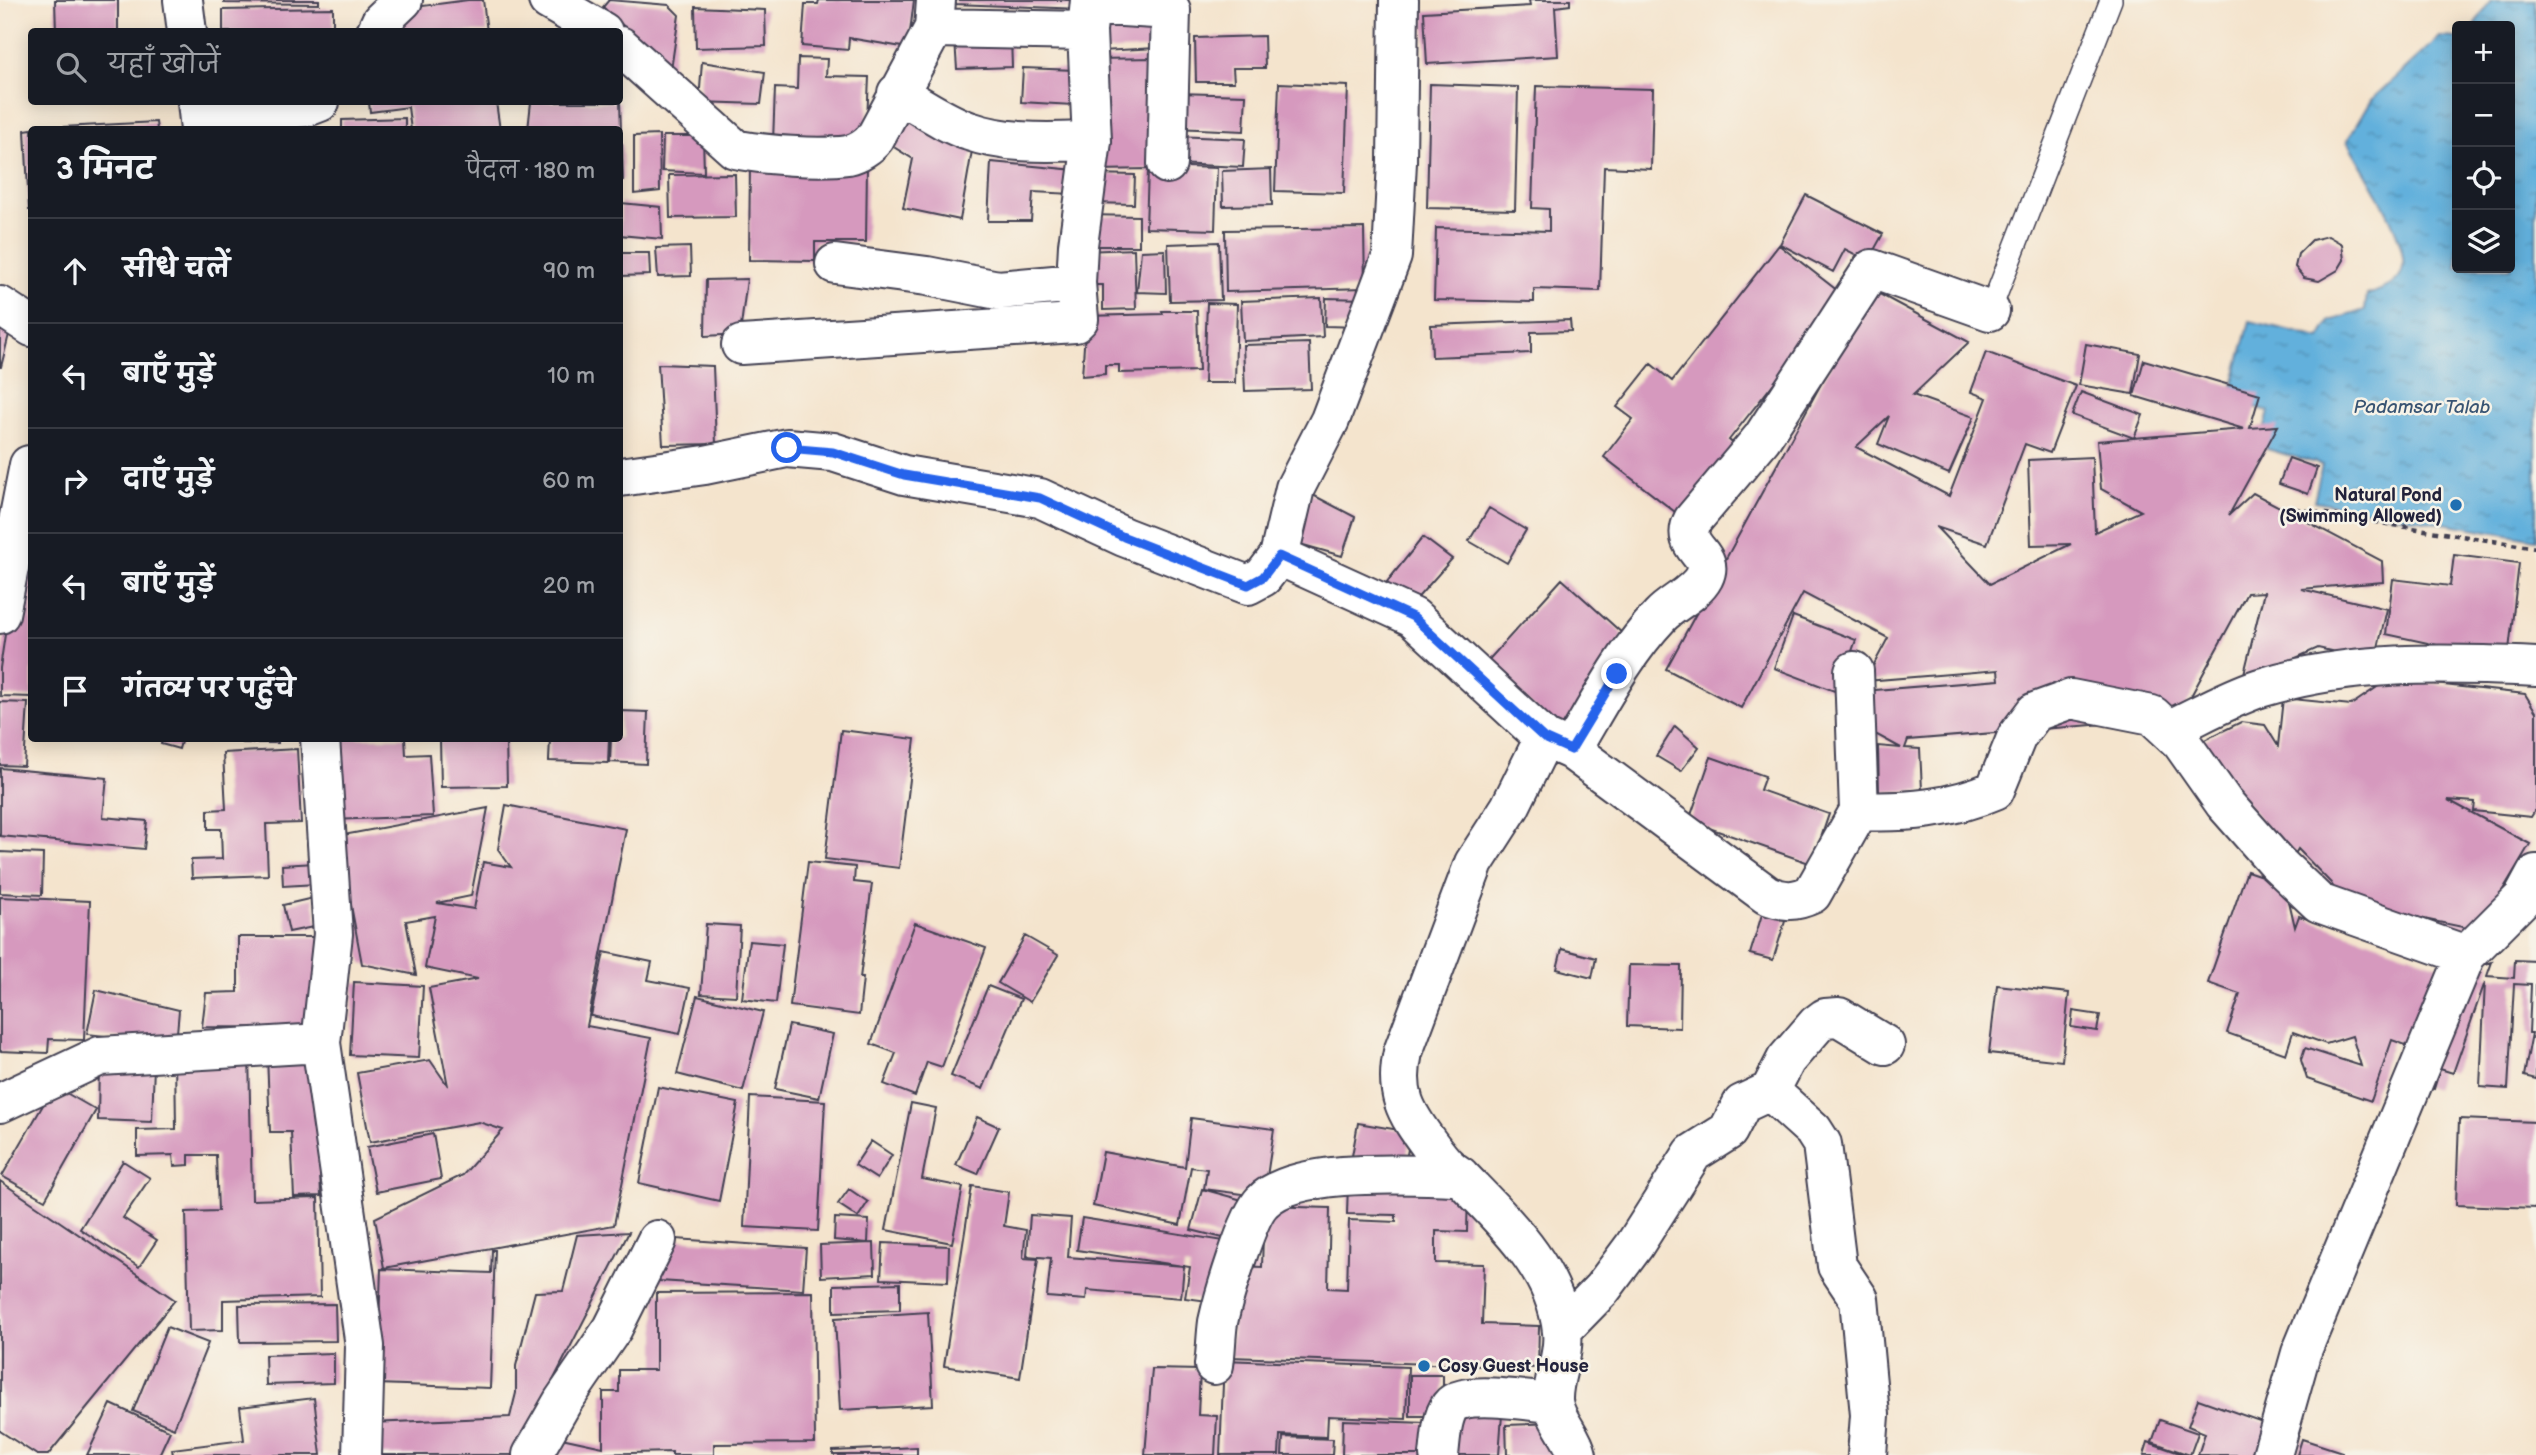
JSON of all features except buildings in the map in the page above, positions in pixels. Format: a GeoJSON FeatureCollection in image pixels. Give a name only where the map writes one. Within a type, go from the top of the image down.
{"type":"FeatureCollection","features":[{"type":"Feature","properties":{"kind":"street"},"geometry":{"type":"LineString","coordinates":[[183,0],[186,28]]}},
{"type":"Feature","properties":{"kind":"street"},"geometry":{"type":"LineString","coordinates":[[377,28],[380,21],[403,0]]}},
{"type":"Feature","properties":{"kind":"street"},"geometry":{"type":"LineString","coordinates":[[548,0],[596,28]]}},
{"type":"Feature","properties":{"kind":"street"},"geometry":{"type":"LineString","coordinates":[[623,477],[705,465],[787,448],[833,452],[904,475],[1040,498],[1124,537],[1248,585],[1263,577],[1279,556],[1296,488],[1330,420],[1392,256],[1397,162],[1399,0]]}},
{"type":"Feature","properties":{"kind":"street"},"geometry":{"type":"LineString","coordinates":[[623,49],[735,149],[754,153],[849,155],[869,146],[935,14],[1089,12],[1171,5],[1167,164]]}},
{"type":"Feature","properties":{"kind":"street"},"geometry":{"type":"LineString","coordinates":[[741,345],[1074,323],[1081,312],[1076,283],[1092,141],[1089,12]]}},
{"type":"Feature","properties":{"kind":"street"},"geometry":{"type":"LineString","coordinates":[[897,93],[965,130],[991,138],[1037,142],[1092,141]]}},
{"type":"Feature","properties":{"kind":"street"},"geometry":{"type":"LineString","coordinates":[[199,116],[312,105]]}},
{"type":"Feature","properties":{"kind":"street"},"geometry":{"type":"LineString","coordinates":[[835,264],[928,276],[999,290],[1076,283]]}},
{"type":"Feature","properties":{"kind":"street"},"geometry":{"type":"LineString","coordinates":[[1577,1455],[1553,1403],[1554,1384],[1563,1354],[1556,1300],[1520,1240],[1460,1176],[1448,1169],[1406,1113],[1398,1076],[1403,1052],[1474,863],[1510,807],[1557,744],[1617,674],[1660,615],[1700,584],[1706,573],[1705,561],[1688,538],[1693,520],[1762,438],[1872,269],[1990,311]]}},
{"type":"Feature","properties":{"kind":"street"},"geometry":{"type":"LineString","coordinates":[[0,306],[28,324]]}},
{"type":"Feature","properties":{"kind":"street"},"geometry":{"type":"LineString","coordinates":[[0,614],[28,470]]}},
{"type":"Feature","properties":{"kind":"street"},"geometry":{"type":"LineString","coordinates":[[1279,556],[1413,617],[1557,744],[1768,895],[1784,901],[1798,900],[1812,894],[1859,811],[1854,671]]}},
{"type":"Feature","properties":{"kind":"street"},"geometry":{"type":"LineString","coordinates":[[2168,730],[2259,689],[2308,677],[2376,667],[2444,663],[2536,667]]}},
{"type":"Feature","properties":{"kind":"street"},"geometry":{"type":"LineString","coordinates":[[1859,811],[1903,813],[1967,802],[1995,790],[2017,736],[2035,712],[2071,699],[2152,715],[2181,742],[2224,803],[2277,863],[2319,903],[2466,955]]}},
{"type":"Feature","properties":{"kind":"street"},"geometry":{"type":"LineString","coordinates":[[320,742],[333,934],[321,1043],[365,1346],[362,1455]]}},
{"type":"Feature","properties":{"kind":"street"},"geometry":{"type":"LineString","coordinates":[[2272,1455],[2301,1353],[2466,955],[2532,893]]}},
{"type":"Feature","properties":{"kind":"street"},"geometry":{"type":"LineString","coordinates":[[1562,1330],[1602,1289],[1634,1246],[1693,1153],[1728,1131],[1742,1104],[1770,1091],[1786,1060],[1825,1018],[1845,1019],[1885,1045]]}},
{"type":"Feature","properties":{"kind":"street"},"geometry":{"type":"LineString","coordinates":[[0,1103],[100,1056],[321,1043]]}},
{"type":"Feature","properties":{"kind":"street"},"geometry":{"type":"LineString","coordinates":[[1770,1091],[1813,1130],[1822,1144],[1837,1266],[1859,1298],[1870,1415],[1867,1455]]}},
{"type":"Feature","properties":{"kind":"street"},"geometry":{"type":"LineString","coordinates":[[1214,1365],[1218,1323],[1251,1223],[1262,1201],[1304,1182],[1357,1174],[1460,1176]]}},
{"type":"Feature","properties":{"kind":"street"},"geometry":{"type":"LineString","coordinates":[[532,1455],[563,1401],[613,1328],[657,1240]]}},
{"type":"Feature","properties":{"kind":"street"},"geometry":{"type":"LineString","coordinates":[[1439,1455],[1443,1424],[1451,1405],[1465,1396],[1553,1403]]}},
{"type":"Feature","properties":{"kind":"lane"},"geometry":{"type":"LineString","coordinates":[[1990,311],[2111,0]]}},
{"type":"Feature","properties":{"kind":"path"},"geometry":{"type":"LineString","coordinates":[[2295,509],[2536,548]]}},
{"type":"Feature","properties":{"kind":"water","name":"Padamsar Talab"},"geometry":{"type":"Polygon","coordinates":[[[2491,0],[2536,0],[2536,539],[2314,501],[2322,465],[2260,447],[2269,411],[2229,400],[2250,321],[2320,338],[2330,321],[2365,310],[2367,295],[2388,287],[2400,276],[2403,258],[2393,225],[2347,141],[2371,100],[2440,37],[2452,38],[2452,273],[2515,273],[2515,21],[2477,21],[2491,0]]]}},
{"type":"Feature","properties":{"kind":"place","name":"Natural Pond (Swimming Allowed)"},"geometry":{"type":"Point","coordinates":[2456,505]}},
{"type":"Feature","properties":{"kind":"place","name":"Cosy Guest House"},"geometry":{"type":"Point","coordinates":[1424,1366]}},
{"type":"Feature","properties":{"kind":"route"},"geometry":{"type":"LineString","coordinates":[[787,448],[833,452],[904,475],[1040,498],[1124,537],[1248,585],[1263,577],[1279,556],[1413,617],[1544,738],[1571,750],[1617,674]]}}]}
